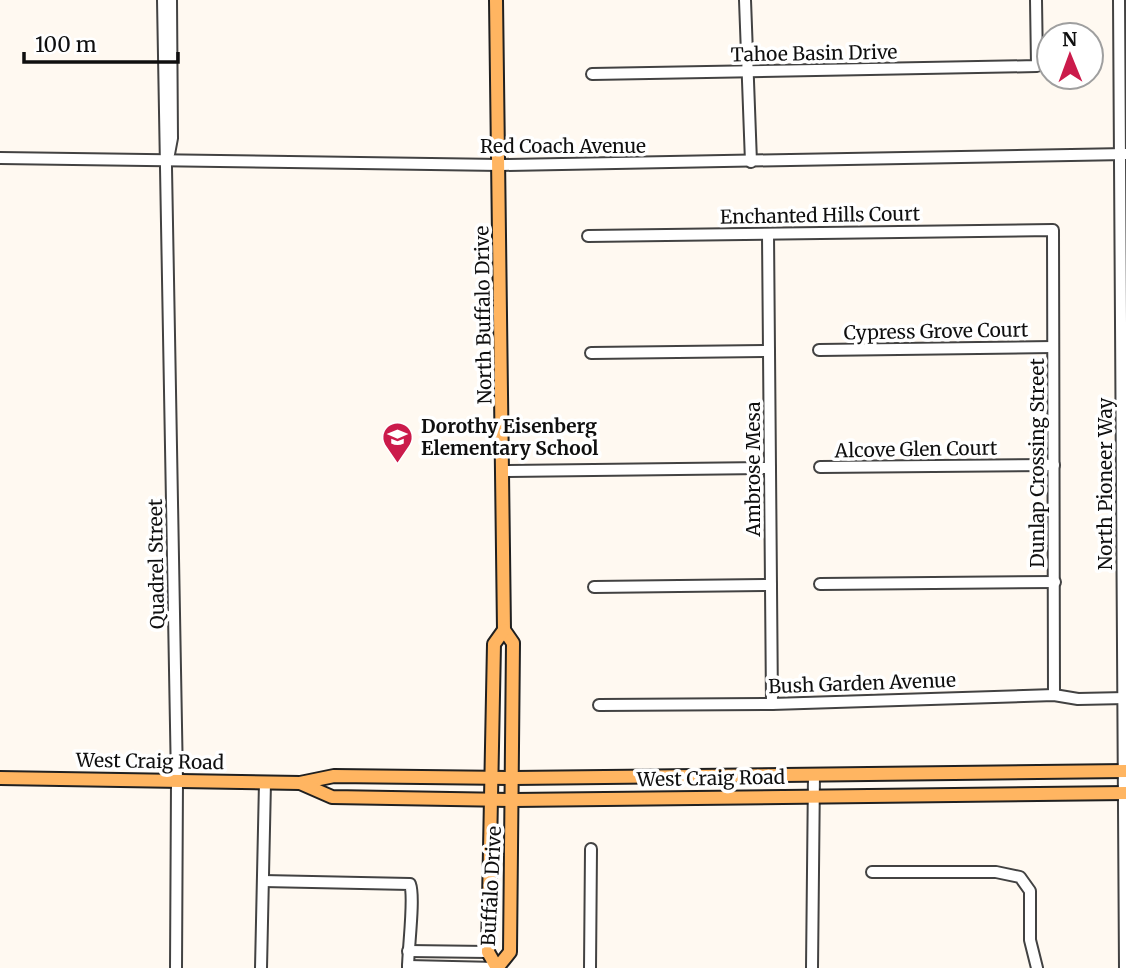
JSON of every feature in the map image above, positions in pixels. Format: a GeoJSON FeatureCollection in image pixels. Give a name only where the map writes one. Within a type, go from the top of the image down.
{"type":"FeatureCollection","features":[{"type":"Feature","properties":{"kind":"main road","name":"North Buffalo Drive"},"geometry":{"type":"LineString","coordinates":[[496,0],[504,630],[513,643],[514,778]]}},
{"type":"Feature","properties":{"kind":"main road","name":"North Buffalo Drive"},"geometry":{"type":"LineString","coordinates":[[492,777],[494,644],[504,630]]}},
{"type":"Feature","properties":{"kind":"main road","name":"West Craig Road"},"geometry":{"type":"LineString","coordinates":[[0,778],[300,783],[334,776],[514,778],[1125,771]]}},
{"type":"Feature","properties":{"kind":"main road","name":"Buffalo Drive"},"geometry":{"type":"LineString","coordinates":[[492,777],[488,952],[497,968],[510,952],[514,778]]}},
{"type":"Feature","properties":{"kind":"main road","name":"West Craig Road"},"geometry":{"type":"LineString","coordinates":[[300,783],[332,797],[514,800],[1126,793]]}},
{"type":"Feature","properties":{"kind":"street","name":"Quadrel Street"},"geometry":{"type":"LineString","coordinates":[[163,0],[172,138],[168,160],[177,781],[176,968]]}},
{"type":"Feature","properties":{"kind":"street","name":"Quadrel Street"},"geometry":{"type":"LineString","coordinates":[[168,76],[171,0]]}},
{"type":"Feature","properties":{"kind":"street"},"geometry":{"type":"LineString","coordinates":[[746,0],[751,162]]}},
{"type":"Feature","properties":{"kind":"street","name":"Tahoe Basin Drive"},"geometry":{"type":"LineString","coordinates":[[593,74],[1037,66],[1036,0]]}},
{"type":"Feature","properties":{"kind":"street","name":"North Pioneer Way"},"geometry":{"type":"LineString","coordinates":[[1119,0],[1123,68],[1125,968]]}},
{"type":"Feature","properties":{"kind":"street","name":"Red Coach Avenue"},"geometry":{"type":"LineString","coordinates":[[0,158],[500,165],[1123,154]]}},
{"type":"Feature","properties":{"kind":"street","name":"Enchanted Hills Court"},"geometry":{"type":"LineString","coordinates":[[588,236],[1053,230]]}},
{"type":"Feature","properties":{"kind":"street","name":"Dunlap Crossing Street"},"geometry":{"type":"LineString","coordinates":[[1053,230],[1054,695]]}},
{"type":"Feature","properties":{"kind":"street","name":"Ambrose Mesa"},"geometry":{"type":"LineString","coordinates":[[768,234],[772,704]]}},
{"type":"Feature","properties":{"kind":"street","name":"Cypress Grove Court"},"geometry":{"type":"LineString","coordinates":[[819,350],[1054,347]]}},
{"type":"Feature","properties":{"kind":"street"},"geometry":{"type":"LineString","coordinates":[[591,353],[769,351]]}},
{"type":"Feature","properties":{"kind":"street","name":"Alcove Glen Court"},"geometry":{"type":"LineString","coordinates":[[820,467],[1054,465]]}},
{"type":"Feature","properties":{"kind":"street"},"geometry":{"type":"LineString","coordinates":[[503,471],[770,468]]}},
{"type":"Feature","properties":{"kind":"street"},"geometry":{"type":"LineString","coordinates":[[820,584],[1055,582]]}},
{"type":"Feature","properties":{"kind":"street"},"geometry":{"type":"LineString","coordinates":[[594,587],[771,585]]}},
{"type":"Feature","properties":{"kind":"street","name":"Bush Garden Avenue"},"geometry":{"type":"LineString","coordinates":[[599,705],[772,704],[1054,695],[1078,699],[1125,698]]}},
{"type":"Feature","properties":{"kind":"street"},"geometry":{"type":"LineString","coordinates":[[812,968],[814,775]]}},
{"type":"Feature","properties":{"kind":"street"},"geometry":{"type":"LineString","coordinates":[[261,968],[265,782]]}},
{"type":"Feature","properties":{"kind":"street"},"geometry":{"type":"LineString","coordinates":[[590,968],[591,849]]}},
{"type":"Feature","properties":{"kind":"street"},"geometry":{"type":"LineString","coordinates":[[872,872],[1008,873],[1020,877],[1030,891],[1030,940],[1037,968]]}},
{"type":"Feature","properties":{"kind":"street"},"geometry":{"type":"LineString","coordinates":[[263,881],[410,884],[414,893],[408,967],[497,968]]}},
{"type":"Feature","properties":{"kind":"street"},"geometry":{"type":"LineString","coordinates":[[408,951],[488,952]]}},
{"type":"Feature","properties":{"kind":"place","name":"Dorothy Eisenberg Elementary School"},"geometry":{"type":"Point","coordinates":[398,464]}}]}
